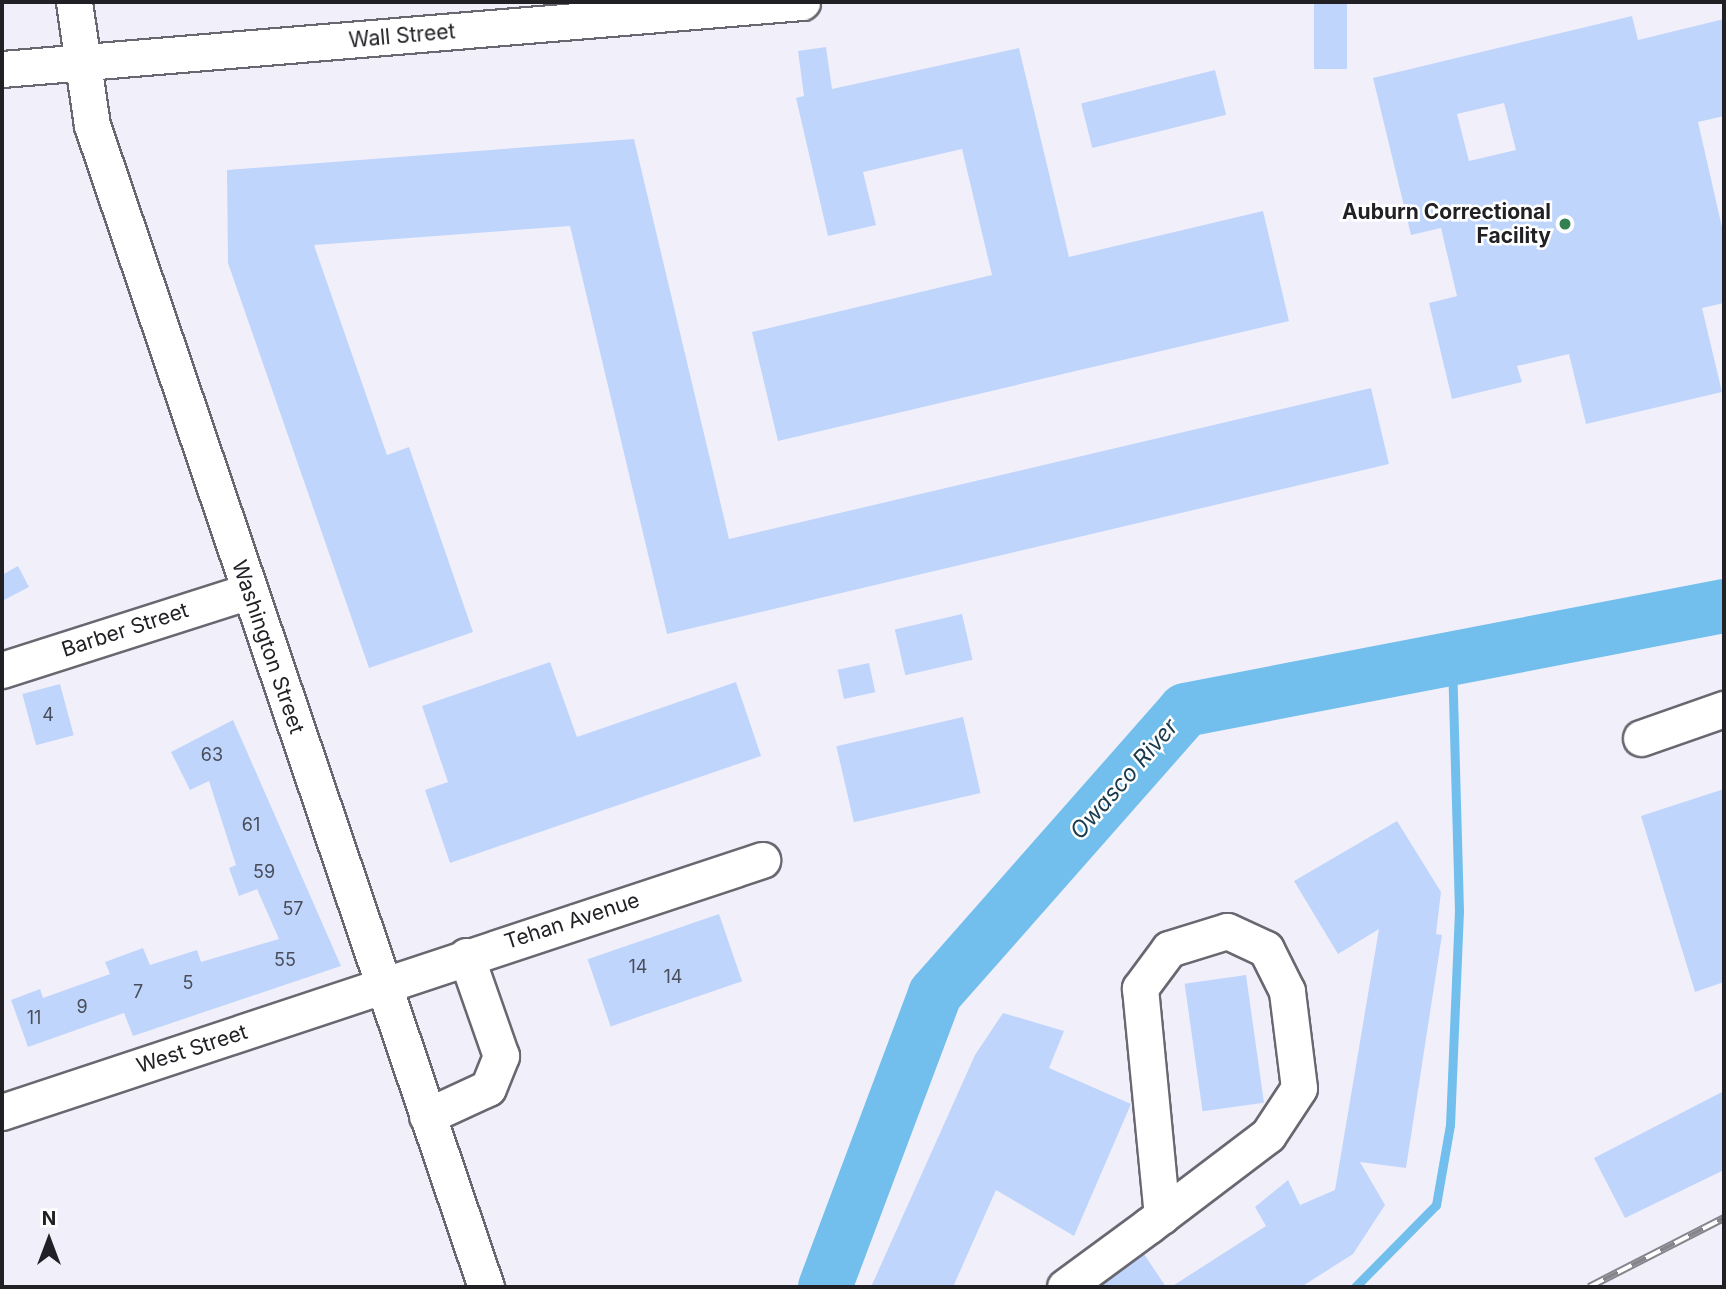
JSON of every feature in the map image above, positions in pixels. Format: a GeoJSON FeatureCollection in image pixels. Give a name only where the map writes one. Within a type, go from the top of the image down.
{"type":"FeatureCollection","features":[{"type":"Feature","properties":{"kind":"street","name":"Washington Street"},"geometry":{"type":"LineString","coordinates":[[74,2],[79,63],[92,125],[486,1287]]}},
{"type":"Feature","properties":{"kind":"street","name":"Wall Street"},"geometry":{"type":"LineString","coordinates":[[2,69],[802,2]]}},
{"type":"Feature","properties":{"kind":"street","name":"Barber Street"},"geometry":{"type":"LineString","coordinates":[[2,670],[249,591]]}},
{"type":"Feature","properties":{"kind":"street"},"geometry":{"type":"LineString","coordinates":[[1641,738],[1724,709]]}},
{"type":"Feature","properties":{"kind":"street","name":"Tehan Avenue"},"geometry":{"type":"LineString","coordinates":[[383,985],[762,860]]}},
{"type":"Feature","properties":{"kind":"street"},"geometry":{"type":"LineString","coordinates":[[1065,1287],[1161,1216],[1268,1135],[1299,1088],[1287,991],[1266,949],[1227,931],[1169,949],[1140,988],[1161,1216]]}},
{"type":"Feature","properties":{"kind":"street"},"geometry":{"type":"LineString","coordinates":[[427,1116],[488,1088],[501,1056],[466,956]]}},
{"type":"Feature","properties":{"kind":"street","name":"West Street"},"geometry":{"type":"LineString","coordinates":[[2,1112],[383,985]]}},
{"type":"Feature","properties":{"kind":"building"},"geometry":{"type":"Polygon","coordinates":[[[1314,2],[1347,2],[1347,69],[1314,69],[1314,2]]]}},
{"type":"Feature","properties":{"kind":"building","name":"Auburn Correctional Facility"},"geometry":{"type":"Polygon","coordinates":[[[1632,16],[1638,40],[1724,19],[1724,116],[1698,122],[1724,236],[1724,303],[1702,308],[1722,392],[1586,424],[1569,354],[1517,366],[1522,382],[1452,399],[1429,303],[1457,296],[1441,228],[1411,235],[1373,78],[1632,16]],[[1504,103],[1457,114],[1469,161],[1516,150],[1504,103]]]}},
{"type":"Feature","properties":{"kind":"building"},"geometry":{"type":"Polygon","coordinates":[[[826,47],[832,89],[1019,48],[1069,257],[1263,211],[1289,321],[778,441],[752,332],[992,275],[962,149],[863,172],[876,225],[828,236],[796,98],[804,96],[798,51],[826,47]]]}},
{"type":"Feature","properties":{"kind":"building"},"geometry":{"type":"Polygon","coordinates":[[[1215,70],[1226,115],[1092,148],[1081,103],[1215,70]]]}},
{"type":"Feature","properties":{"kind":"building"},"geometry":{"type":"Polygon","coordinates":[[[634,139],[729,539],[1371,388],[1389,464],[667,634],[570,226],[314,245],[387,455],[409,447],[473,632],[369,668],[228,263],[227,170],[634,139]]]}},
{"type":"Feature","properties":{"kind":"building"},"geometry":{"type":"Polygon","coordinates":[[[18,566],[29,587],[2,601],[2,575],[18,566]]]}},
{"type":"Feature","properties":{"kind":"building"},"geometry":{"type":"Polygon","coordinates":[[[962,614],[973,660],[905,675],[895,630],[962,614]]]}},
{"type":"Feature","properties":{"kind":"building"},"geometry":{"type":"Polygon","coordinates":[[[550,662],[577,737],[736,682],[761,756],[450,863],[425,790],[448,782],[422,706],[550,662]]]}},
{"type":"Feature","properties":{"kind":"building"},"geometry":{"type":"Polygon","coordinates":[[[869,663],[875,692],[844,699],[838,670],[869,663]]]}},
{"type":"Feature","properties":{"kind":"building"},"geometry":{"type":"Polygon","coordinates":[[[60,684],[74,735],[36,745],[22,694],[60,684]]]}},
{"type":"Feature","properties":{"kind":"building"},"geometry":{"type":"Polygon","coordinates":[[[963,717],[981,793],[854,822],[836,746],[963,717]]]}},
{"type":"Feature","properties":{"kind":"building"},"geometry":{"type":"Polygon","coordinates":[[[233,720],[341,966],[133,1036],[124,1013],[28,1047],[11,1000],[40,989],[43,998],[110,974],[105,962],[143,948],[150,965],[197,950],[201,962],[279,939],[257,889],[239,896],[229,868],[236,865],[209,781],[190,790],[171,752],[233,720]]]}},
{"type":"Feature","properties":{"kind":"building"},"geometry":{"type":"Polygon","coordinates":[[[1724,789],[1724,982],[1695,992],[1641,816],[1724,789]]]}},
{"type":"Feature","properties":{"kind":"building"},"geometry":{"type":"Polygon","coordinates":[[[1397,821],[1441,892],[1436,934],[1442,935],[1406,1168],[1360,1162],[1385,1205],[1353,1254],[1301,1287],[1171,1287],[1266,1226],[1255,1207],[1288,1180],[1300,1205],[1335,1190],[1379,929],[1338,954],[1294,881],[1397,821]]]}},
{"type":"Feature","properties":{"kind":"building"},"geometry":{"type":"Polygon","coordinates":[[[719,914],[742,981],[611,1026],[588,959],[719,914]]]}},
{"type":"Feature","properties":{"kind":"building"},"geometry":{"type":"Polygon","coordinates":[[[1246,975],[1264,1103],[1203,1111],[1185,984],[1246,975]]]}},
{"type":"Feature","properties":{"kind":"building"},"geometry":{"type":"Polygon","coordinates":[[[1003,1013],[1064,1031],[1049,1068],[1131,1104],[1074,1236],[996,1190],[953,1287],[871,1287],[975,1055],[1003,1013]]]}},
{"type":"Feature","properties":{"kind":"building"},"geometry":{"type":"Polygon","coordinates":[[[1724,1091],[1724,1170],[1625,1218],[1594,1158],[1724,1091]]]}},
{"type":"Feature","properties":{"kind":"building"},"geometry":{"type":"Polygon","coordinates":[[[1144,1254],[1166,1287],[1099,1287],[1144,1254]]]}},
{"type":"Feature","properties":{"kind":"waterway","name":"Owasco River"},"geometry":{"type":"LineString","coordinates":[[825,1287],[935,994],[1185,710],[1724,606]]}},
{"type":"Feature","properties":{"kind":"waterway"},"geometry":{"type":"LineString","coordinates":[[1355,1287],[1436,1205],[1450,1125],[1459,911],[1452,658]]}},
{"type":"Feature","properties":{"kind":"railway"},"geometry":{"type":"LineString","coordinates":[[1589,1287],[1724,1218]]}},
{"type":"Feature","properties":{"kind":"place","name":"Auburn Correctional Facility"},"geometry":{"type":"Point","coordinates":[1565,224]}}]}
